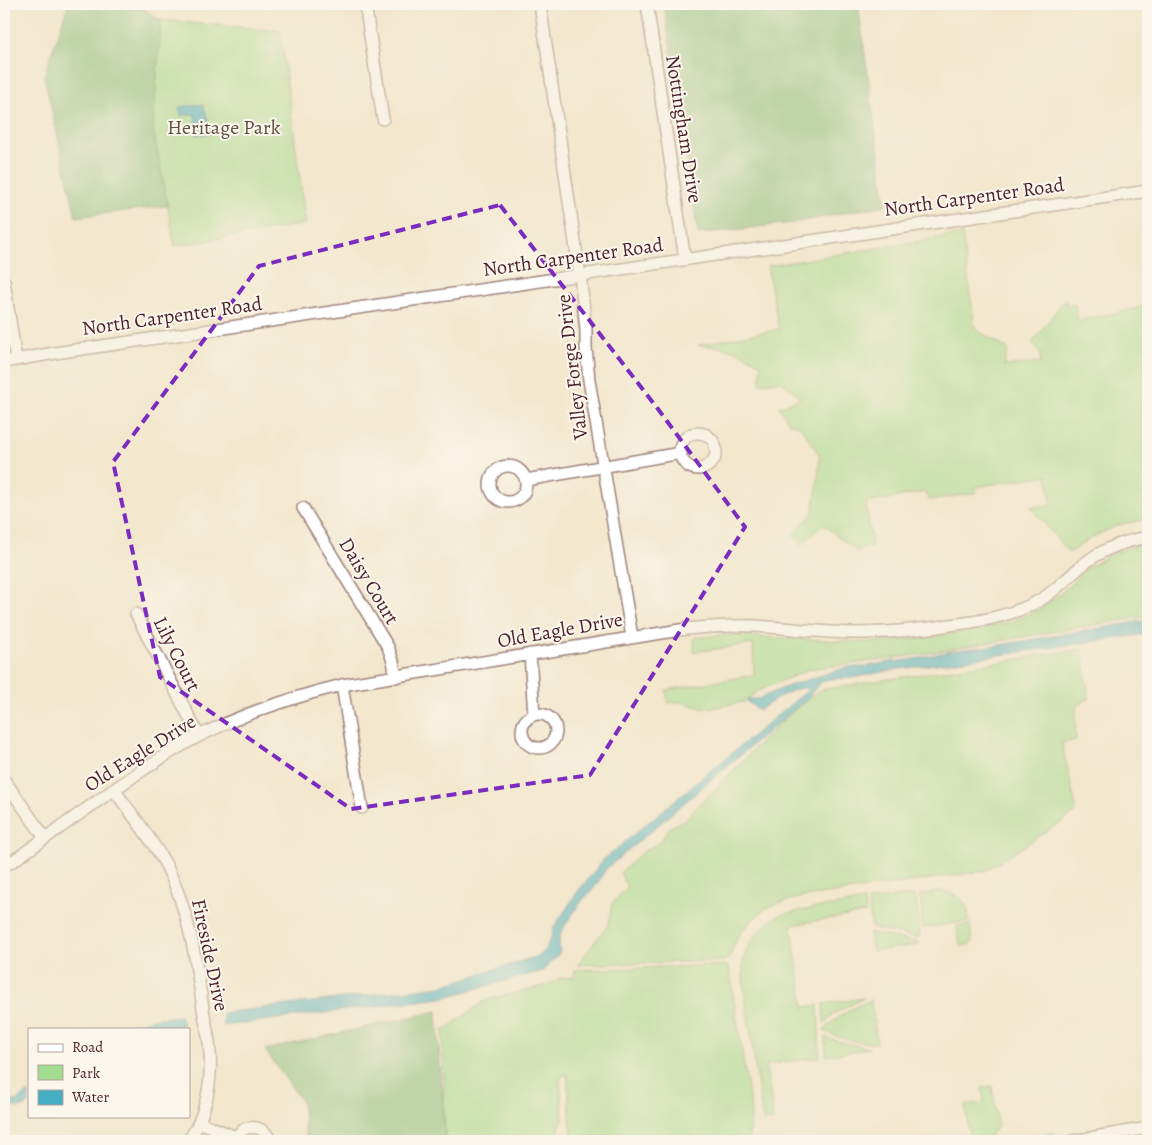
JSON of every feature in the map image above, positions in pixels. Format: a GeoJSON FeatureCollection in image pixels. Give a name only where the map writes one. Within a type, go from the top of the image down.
{"type":"FeatureCollection","features":[{"type":"Feature","properties":{"kind":"street"},"geometry":{"type":"LineString","coordinates":[[365,4],[383,119]]}},
{"type":"Feature","properties":{"kind":"street","name":"Valley Forge Drive"},"geometry":{"type":"LineString","coordinates":[[540,4],[579,275],[586,330],[589,380],[632,637]]}},
{"type":"Feature","properties":{"kind":"street","name":"Nottingham Drive"},"geometry":{"type":"LineString","coordinates":[[647,4],[685,260]]}},
{"type":"Feature","properties":{"kind":"street","name":"North Carpenter Road"},"geometry":{"type":"LineString","coordinates":[[4,362],[1148,191]]}},
{"type":"Feature","properties":{"kind":"street"},"geometry":{"type":"LineString","coordinates":[[4,281],[16,360]]}},
{"type":"Feature","properties":{"kind":"street"},"geometry":{"type":"LineString","coordinates":[[526,480],[680,453]]}},
{"type":"Feature","properties":{"kind":"street","name":"Daisy Court"},"geometry":{"type":"LineString","coordinates":[[302,508],[388,647],[396,677]]}},
{"type":"Feature","properties":{"kind":"street","name":"Old Eagle Drive"},"geometry":{"type":"LineString","coordinates":[[4,866],[156,761],[199,736],[274,704],[312,693],[342,686],[686,629],[752,626],[822,632],[893,632],[995,618],[1020,610],[1039,601],[1054,591],[1080,567],[1104,551],[1130,540],[1148,536]]}},
{"type":"Feature","properties":{"kind":"street","name":"Lily Court"},"geometry":{"type":"LineString","coordinates":[[136,614],[199,736]]}},
{"type":"Feature","properties":{"kind":"street"},"geometry":{"type":"LineString","coordinates":[[530,654],[534,715]]}},
{"type":"Feature","properties":{"kind":"street"},"geometry":{"type":"LineString","coordinates":[[342,686],[362,808]]}},
{"type":"Feature","properties":{"kind":"street"},"geometry":{"type":"LineString","coordinates":[[4,780],[45,838]]}},
{"type":"Feature","properties":{"kind":"street","name":"Fireside Drive"},"geometry":{"type":"LineString","coordinates":[[114,790],[151,840],[166,866],[188,922],[210,1052],[208,1092],[199,1122],[188,1141]]}},
{"type":"Feature","properties":{"kind":"street"},"geometry":{"type":"LineString","coordinates":[[199,1122],[235,1139],[239,1132],[244,1129],[256,1127],[266,1132],[270,1141]]}},
{"type":"Feature","properties":{"kind":"street"},"geometry":{"type":"LineString","coordinates":[[1072,1141],[1148,1128]]}},
{"type":"Feature","properties":{"kind":"highlighted area"},"geometry":{"type":"Polygon","coordinates":[[[500,205],[658,409],[745,527],[590,775],[351,809],[160,677],[113,462],[259,266],[500,205]]]}},
{"type":"Feature","properties":{"kind":"green space"},"geometry":{"type":"Polygon","coordinates":[[[68,4],[135,4],[161,20],[153,128],[168,206],[76,217],[44,76],[68,4]]]}},
{"type":"Feature","properties":{"kind":"green space"},"geometry":{"type":"Polygon","coordinates":[[[664,4],[858,4],[886,205],[792,223],[698,234],[664,4]]]}},
{"type":"Feature","properties":{"kind":"green space","name":"Heritage Park"},"geometry":{"type":"Polygon","coordinates":[[[161,20],[280,31],[306,224],[175,246],[153,128],[161,20]]]}},
{"type":"Feature","properties":{"kind":"green space"},"geometry":{"type":"Polygon","coordinates":[[[962,234],[975,329],[1008,349],[1004,366],[1041,363],[1040,353],[1032,343],[1066,298],[1067,305],[1075,304],[1078,320],[1148,305],[1148,519],[1118,525],[1091,538],[1069,553],[1031,507],[1052,505],[1047,475],[976,487],[976,493],[929,500],[924,492],[866,503],[872,546],[856,551],[823,524],[803,544],[793,535],[812,514],[817,490],[820,456],[801,427],[789,423],[779,407],[801,398],[781,381],[760,383],[761,364],[738,351],[698,345],[779,329],[767,266],[962,234]]]}},
{"type":"Feature","properties":{"kind":"green space"},"geometry":{"type":"Polygon","coordinates":[[[1148,544],[1148,616],[897,658],[810,669],[758,691],[744,702],[704,709],[682,702],[668,703],[666,690],[754,675],[753,644],[694,652],[694,638],[720,635],[867,642],[916,639],[962,632],[1010,622],[1041,609],[1087,568],[1111,554],[1133,546],[1148,544]]]}},
{"type":"Feature","properties":{"kind":"green space"},"geometry":{"type":"Polygon","coordinates":[[[1082,649],[1089,699],[1077,705],[1075,718],[1076,740],[1062,743],[1076,808],[1075,813],[985,871],[798,898],[779,903],[765,909],[753,919],[738,936],[729,958],[723,961],[577,965],[608,925],[612,904],[627,887],[620,873],[645,850],[659,843],[670,827],[684,820],[785,718],[819,690],[1082,649]]]}},
{"type":"Feature","properties":{"kind":"green space"},"geometry":{"type":"Polygon","coordinates":[[[943,891],[955,895],[963,901],[967,909],[969,921],[923,928],[920,895],[943,891]]]}},
{"type":"Feature","properties":{"kind":"green space"},"geometry":{"type":"Polygon","coordinates":[[[913,895],[916,898],[920,932],[918,938],[872,928],[868,901],[913,895]]]}},
{"type":"Feature","properties":{"kind":"green space"},"geometry":{"type":"Polygon","coordinates":[[[864,901],[866,913],[791,925],[804,1007],[818,1005],[820,1057],[766,1065],[774,1120],[763,1121],[743,982],[743,960],[749,944],[759,931],[774,918],[787,913],[864,901]]]}},
{"type":"Feature","properties":{"kind":"green space"},"geometry":{"type":"Polygon","coordinates":[[[970,924],[972,942],[969,945],[960,946],[957,926],[970,924]]]}},
{"type":"Feature","properties":{"kind":"green space"},"geometry":{"type":"Polygon","coordinates":[[[869,934],[918,942],[919,945],[873,951],[869,934]]]}},
{"type":"Feature","properties":{"kind":"green space"},"geometry":{"type":"Polygon","coordinates":[[[725,965],[729,967],[750,1107],[751,1125],[747,1141],[668,1141],[668,1137],[572,1138],[567,1074],[560,1078],[563,1119],[559,1127],[558,1141],[446,1141],[443,1031],[486,1000],[548,985],[560,978],[574,977],[575,970],[725,965]]]}},
{"type":"Feature","properties":{"kind":"green space"},"geometry":{"type":"Polygon","coordinates":[[[864,998],[833,1014],[824,1024],[823,1004],[864,998]]]}},
{"type":"Feature","properties":{"kind":"green space"},"geometry":{"type":"Polygon","coordinates":[[[871,1000],[877,1043],[850,1040],[824,1031],[846,1012],[871,1000]]]}},
{"type":"Feature","properties":{"kind":"green space"},"geometry":{"type":"Polygon","coordinates":[[[437,1011],[445,1141],[306,1141],[302,1102],[265,1050],[437,1011]]]}},
{"type":"Feature","properties":{"kind":"green space"},"geometry":{"type":"Polygon","coordinates":[[[825,1037],[841,1042],[870,1048],[826,1056],[825,1037]]]}},
{"type":"Feature","properties":{"kind":"green space"},"geometry":{"type":"Polygon","coordinates":[[[992,1086],[998,1126],[986,1141],[970,1141],[965,1105],[984,1102],[982,1088],[992,1086]]]}},
{"type":"Feature","properties":{"kind":"green space"},"geometry":{"type":"Polygon","coordinates":[[[1052,1132],[1056,1136],[1050,1141],[1015,1140],[1052,1132]]]}},
{"type":"Feature","properties":{"kind":"water"},"geometry":{"type":"Polygon","coordinates":[[[203,104],[212,133],[196,135],[195,114],[181,116],[179,107],[203,104]]]}},
{"type":"Feature","properties":{"kind":"water"},"geometry":{"type":"Polygon","coordinates":[[[1148,620],[1148,634],[894,670],[852,678],[828,679],[820,683],[808,698],[606,869],[595,887],[570,918],[559,936],[560,952],[543,971],[442,998],[223,1026],[222,1013],[441,986],[538,956],[546,948],[554,927],[578,891],[604,859],[809,689],[797,689],[759,710],[747,702],[748,699],[758,699],[788,686],[847,667],[862,667],[909,660],[950,651],[999,645],[1148,620]]]}},
{"type":"Feature","properties":{"kind":"water"},"geometry":{"type":"Polygon","coordinates":[[[181,1016],[183,1028],[118,1028],[157,1018],[181,1016]]]}},
{"type":"Feature","properties":{"kind":"water"},"geometry":{"type":"Polygon","coordinates":[[[28,1093],[28,1104],[21,1108],[4,1106],[4,1099],[16,1101],[28,1093]]]}}]}
